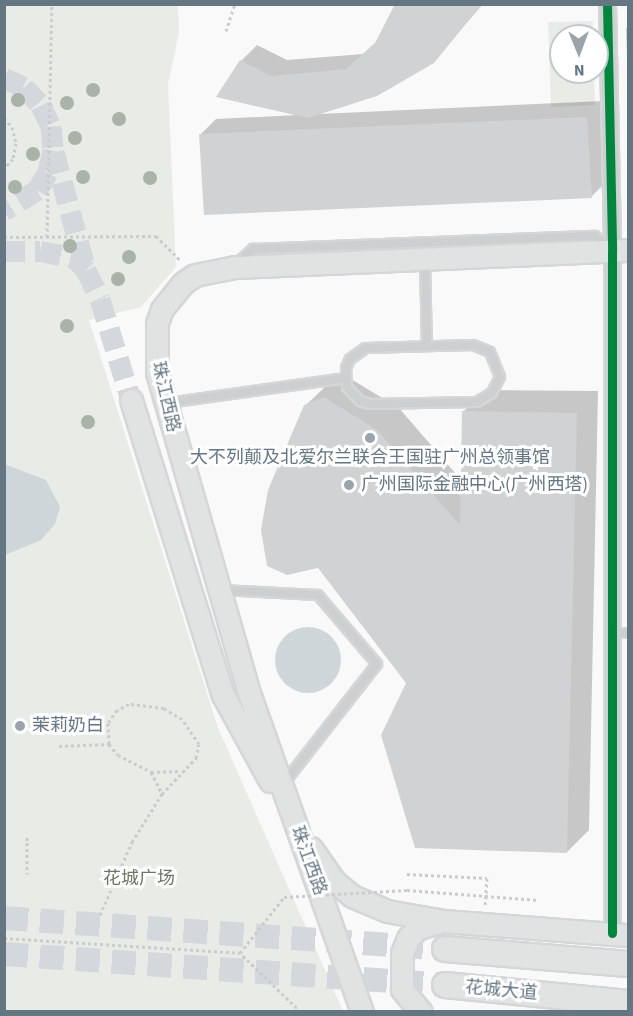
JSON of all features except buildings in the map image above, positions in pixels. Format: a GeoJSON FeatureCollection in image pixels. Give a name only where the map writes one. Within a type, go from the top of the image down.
{"type":"FeatureCollection","features":[{"type":"Feature","properties":{"kind":"main road","name":"珠江西路"},"geometry":{"type":"LineString","coordinates":[[362,1011],[282,786],[219,590],[165,403],[154,355],[162,309],[183,283],[195,275],[235,267],[620,250]]}},
{"type":"Feature","properties":{"kind":"main road"},"geometry":{"type":"LineString","coordinates":[[131,400],[223,695],[294,823],[334,881],[352,896],[387,911],[444,921],[620,934]]}},
{"type":"Feature","properties":{"kind":"main road"},"geometry":{"type":"LineString","coordinates":[[422,1011],[402,989],[402,953],[408,938],[418,928],[444,921]]}},
{"type":"Feature","properties":{"kind":"main road","name":"花城大道"},"geometry":{"type":"LineString","coordinates":[[445,950],[628,964]]}},
{"type":"Feature","properties":{"kind":"main road","name":"花城大道"},"geometry":{"type":"LineString","coordinates":[[445,985],[628,1003]]}},
{"type":"Feature","properties":{"kind":"street"},"geometry":{"type":"LineString","coordinates":[[607,4],[620,250],[611,633],[620,934]]}},
{"type":"Feature","properties":{"kind":"lane"},"geometry":{"type":"LineString","coordinates":[[235,267],[253,249],[595,236],[620,250]]}},
{"type":"Feature","properties":{"kind":"lane"},"geometry":{"type":"LineString","coordinates":[[425,258],[427,346]]}},
{"type":"Feature","properties":{"kind":"lane"},"geometry":{"type":"LineString","coordinates":[[482,347],[499,368],[498,385],[477,402],[370,404],[353,395],[345,378],[350,359],[366,348],[482,347]]}},
{"type":"Feature","properties":{"kind":"lane"},"geometry":{"type":"LineString","coordinates":[[165,403],[345,378]]}},
{"type":"Feature","properties":{"kind":"lane"},"geometry":{"type":"LineString","coordinates":[[219,590],[318,595],[377,664],[282,786]]}},
{"type":"Feature","properties":{"kind":"lane"},"geometry":{"type":"LineString","coordinates":[[611,633],[628,633]]}},
{"type":"Feature","properties":{"kind":"path"},"geometry":{"type":"LineString","coordinates":[[46,237],[52,4]]}},
{"type":"Feature","properties":{"kind":"path"},"geometry":{"type":"LineString","coordinates":[[226,30],[235,4]]}},
{"type":"Feature","properties":{"kind":"path"},"geometry":{"type":"LineString","coordinates":[[4,118],[12,127],[16,143],[13,159],[4,168]]}},
{"type":"Feature","properties":{"kind":"path"},"geometry":{"type":"LineString","coordinates":[[4,237],[156,236],[185,264]]}},
{"type":"Feature","properties":{"kind":"path"},"geometry":{"type":"LineString","coordinates":[[100,915],[132,842],[179,771],[196,758],[199,744],[182,719],[164,708],[129,704],[117,710],[108,723],[109,744],[118,754],[151,772],[179,771]]}},
{"type":"Feature","properties":{"kind":"path"},"geometry":{"type":"LineString","coordinates":[[59,746],[109,744]]}},
{"type":"Feature","properties":{"kind":"path"},"geometry":{"type":"LineString","coordinates":[[151,772],[162,794]]}},
{"type":"Feature","properties":{"kind":"path"},"geometry":{"type":"LineString","coordinates":[[27,837],[27,874]]}},
{"type":"Feature","properties":{"kind":"path"},"geometry":{"type":"LineString","coordinates":[[407,874],[487,878],[485,911]]}},
{"type":"Feature","properties":{"kind":"path"},"geometry":{"type":"LineString","coordinates":[[240,953],[284,897],[407,890],[539,900]]}},
{"type":"Feature","properties":{"kind":"path"},"geometry":{"type":"LineString","coordinates":[[4,938],[240,953],[301,1011]]}},
{"type":"Feature","properties":{"kind":"green space","name":"花城广场"},"geometry":{"type":"Polygon","coordinates":[[[5,5],[178,5],[179,33],[168,84],[176,267],[141,307],[89,320],[218,728],[343,1011],[5,1012],[5,5]]]}},
{"type":"Feature","properties":{"kind":"green space"},"geometry":{"type":"Polygon","coordinates":[[[593,21],[593,24],[549,24],[549,50],[548,22],[593,21]]]}},
{"type":"Feature","properties":{"kind":"green space"},"geometry":{"type":"Polygon","coordinates":[[[550,84],[594,84],[595,105],[551,107],[550,84]]]}},
{"type":"Feature","properties":{"kind":"shaded area"},"geometry":{"type":"Polygon","coordinates":[[[4,464],[46,480],[60,507],[55,524],[41,540],[5,555],[4,464]]]}},
{"type":"Feature","properties":{"kind":"shaded area"},"geometry":{"type":"Polygon","coordinates":[[[301,627],[315,627],[327,632],[336,641],[341,660],[339,673],[332,684],[315,693],[301,693],[289,688],[280,679],[275,667],[275,653],[280,641],[289,632],[301,627]]]}},
{"type":"Feature","properties":{"kind":"tunnel"},"geometry":{"type":"LineString","coordinates":[[4,78],[24,87],[41,105],[51,126],[53,150],[48,172],[37,190],[4,211]]}},
{"type":"Feature","properties":{"kind":"tunnel"},"geometry":{"type":"LineString","coordinates":[[54,152],[86,270]]}},
{"type":"Feature","properties":{"kind":"tunnel"},"geometry":{"type":"LineString","coordinates":[[4,251],[40,251],[75,258],[86,270],[100,299],[131,400]]}},
{"type":"Feature","properties":{"kind":"tunnel"},"geometry":{"type":"LineString","coordinates":[[4,918],[445,949]]}},
{"type":"Feature","properties":{"kind":"tunnel"},"geometry":{"type":"LineString","coordinates":[[4,954],[445,985]]}},
{"type":"Feature","properties":{"kind":"cycle path"},"geometry":{"type":"LineString","coordinates":[[607,4],[612,251],[612,933]]}},
{"type":"Feature","properties":{"kind":"place","name":"大不列颠及北爱尔兰联合王国驻广州总领事馆"},"geometry":{"type":"Point","coordinates":[370,438]}},
{"type":"Feature","properties":{"kind":"place","name":"广州国际金融中心(广州西塔)"},"geometry":{"type":"Point","coordinates":[349,485]}},
{"type":"Feature","properties":{"kind":"place","name":"茉莉奶白"},"geometry":{"type":"Point","coordinates":[20,726]}}]}
